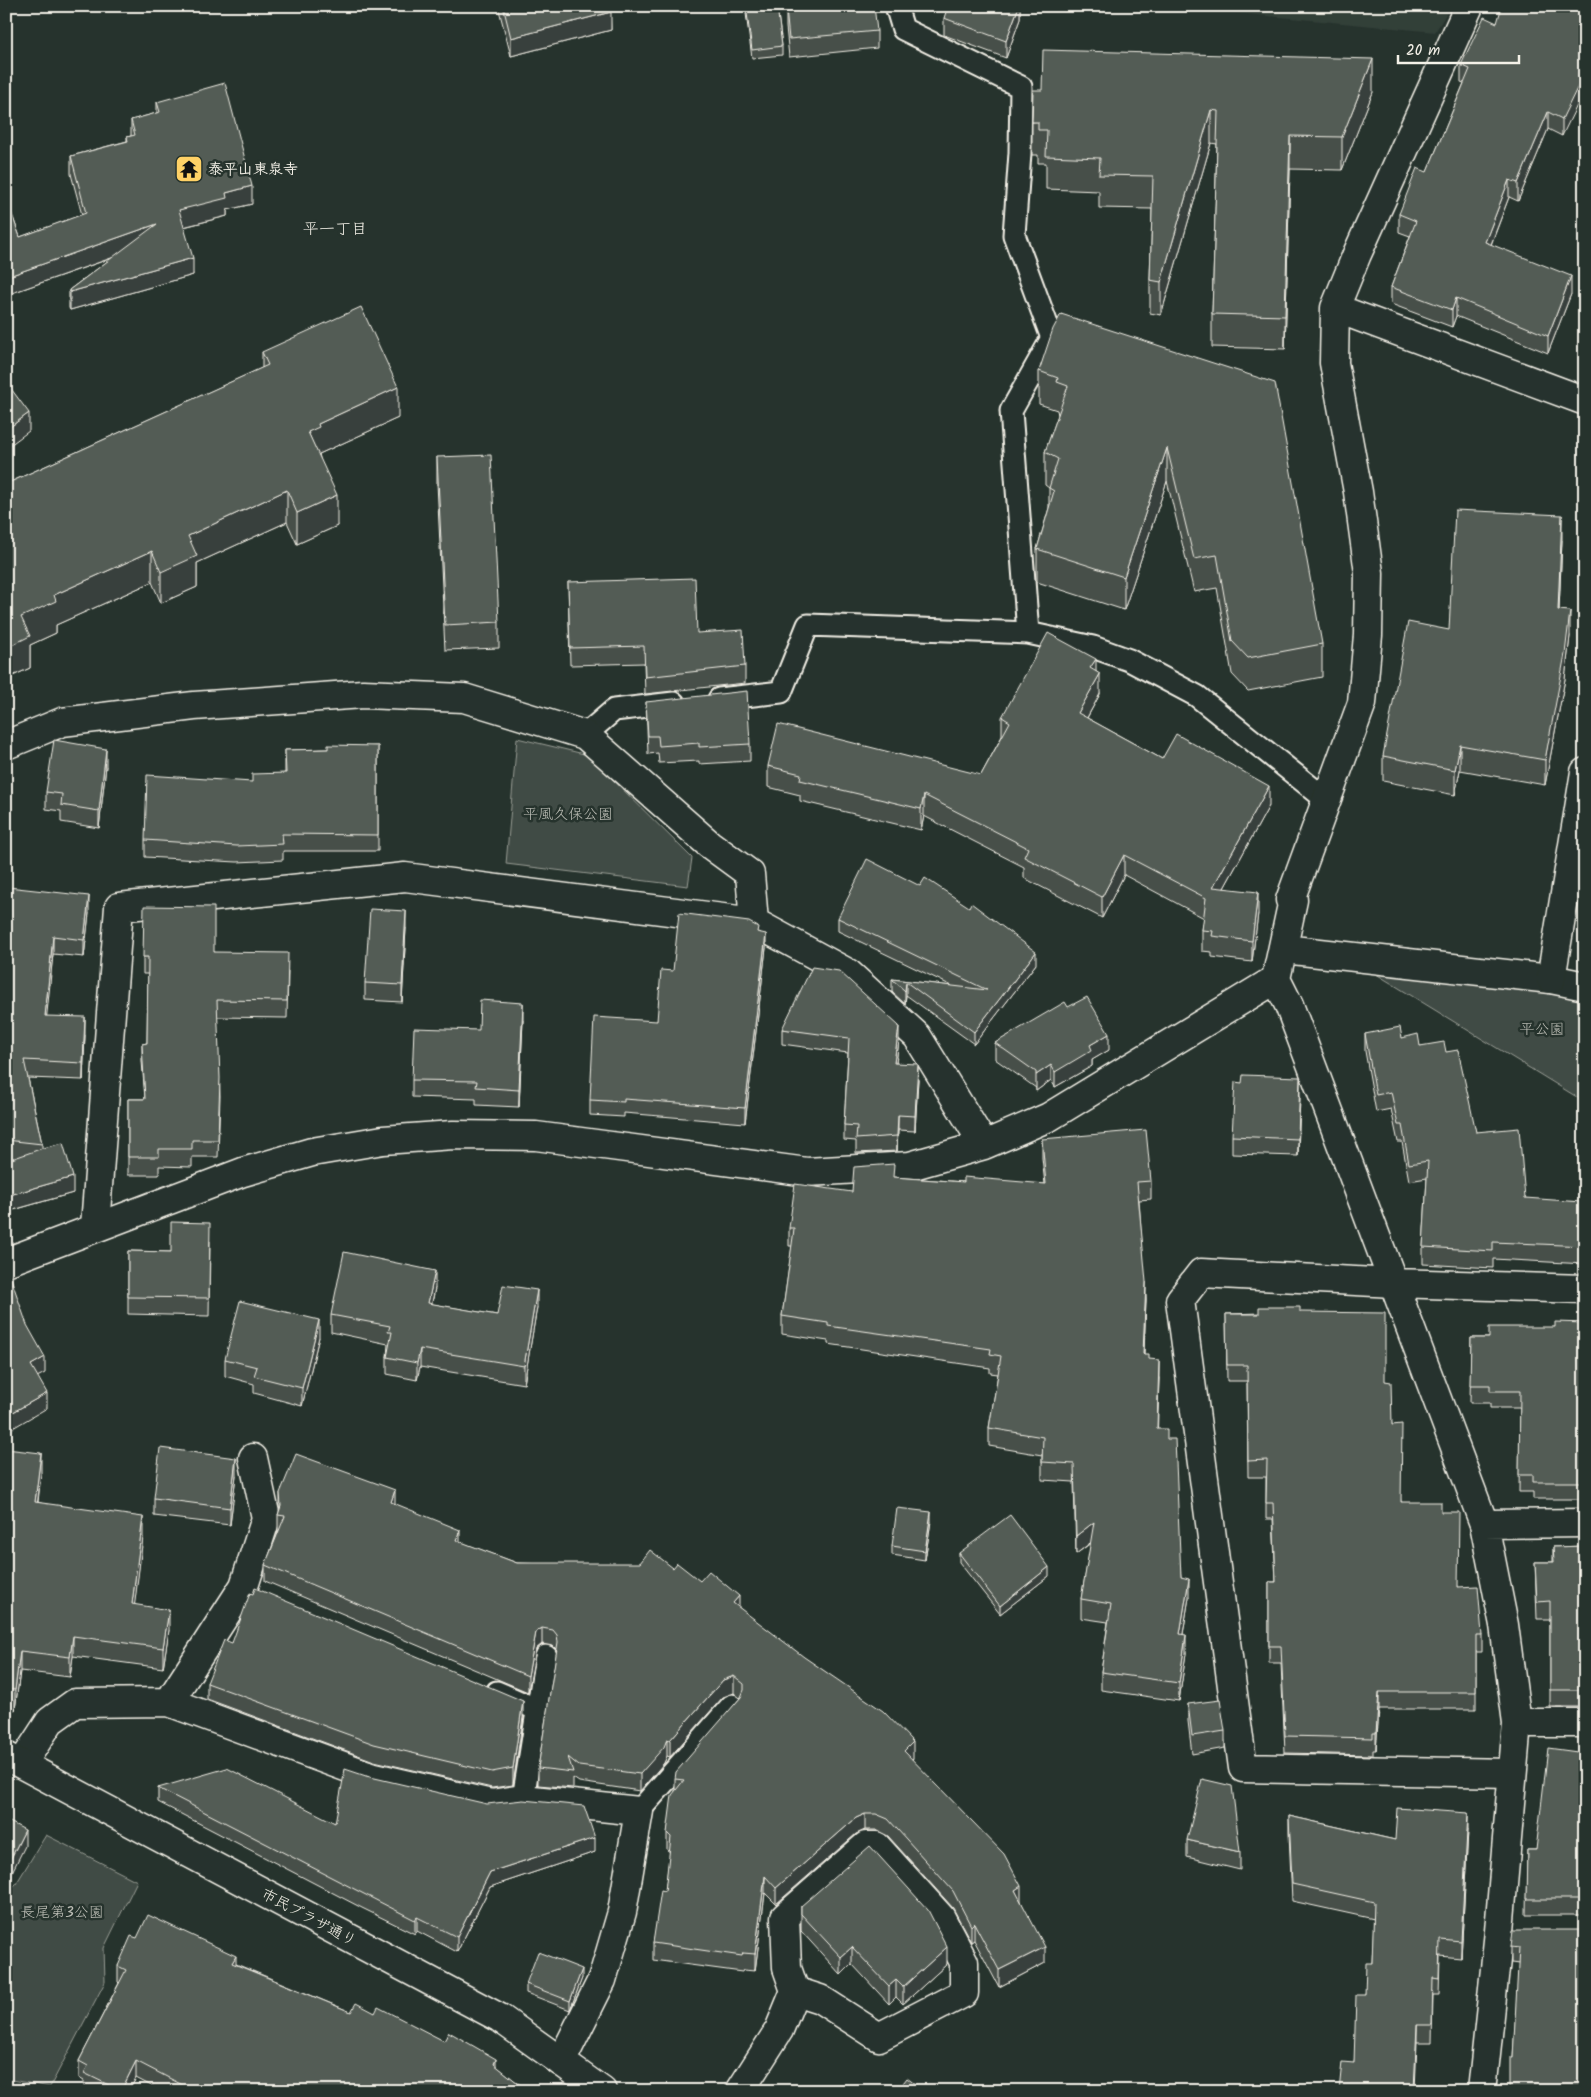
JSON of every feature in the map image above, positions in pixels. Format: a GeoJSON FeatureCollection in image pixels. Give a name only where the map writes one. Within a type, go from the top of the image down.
{"type":"FeatureCollection","features":[{"type":"Feature","properties":{"kind":"street"},"geometry":{"type":"LineString","coordinates":[[1469,6],[1357,254],[1335,308],[1334,363],[1358,492],[1369,582],[1368,635],[1362,703],[1328,801],[1290,900],[1292,900],[1284,949],[1276,979],[1289,1005],[1484,1524],[1504,1625],[1517,1723],[1499,1931],[1482,2091]]}},
{"type":"Feature","properties":{"kind":"street"},"geometry":{"type":"LineString","coordinates":[[1335,308],[1585,400]]}},
{"type":"Feature","properties":{"kind":"street"},"geometry":{"type":"LineString","coordinates":[[6,745],[62,722],[194,706],[363,694],[464,698],[585,735],[709,844],[750,874],[754,922]]}},
{"type":"Feature","properties":{"kind":"street"},"geometry":{"type":"LineString","coordinates":[[1550,979],[1584,783]]}},
{"type":"Feature","properties":{"kind":"street"},"geometry":{"type":"LineString","coordinates":[[95,1226],[119,907],[405,877],[754,922],[848,973],[917,1036],[984,1145]]}},
{"type":"Feature","properties":{"kind":"street"},"geometry":{"type":"LineString","coordinates":[[1284,949],[1550,979],[1585,986]]}},
{"type":"Feature","properties":{"kind":"street"},"geometry":{"type":"LineString","coordinates":[[6,1262],[95,1226],[252,1170],[312,1152],[383,1140],[453,1135],[536,1136],[807,1172],[910,1166],[984,1145],[1049,1116],[1276,979]]}},
{"type":"Feature","properties":{"kind":"street"},"geometry":{"type":"LineString","coordinates":[[1512,1773],[1243,1768],[1180,1300],[1201,1273],[1394,1283],[1585,1289]]}},
{"type":"Feature","properties":{"kind":"street"},"geometry":{"type":"LineString","coordinates":[[170,1702],[253,1590],[266,1518],[253,1458]]}},
{"type":"Feature","properties":{"kind":"street"},"geometry":{"type":"LineString","coordinates":[[1484,1524],[1585,1523]]}},
{"type":"Feature","properties":{"kind":"street"},"geometry":{"type":"LineString","coordinates":[[14,1760],[50,1721],[75,1702],[170,1702],[370,1776],[491,1804],[523,1799],[639,1811],[622,1912],[602,1980],[561,2062]]}},
{"type":"Feature","properties":{"kind":"street"},"geometry":{"type":"LineString","coordinates":[[1517,1723],[1585,1723]]}},
{"type":"Feature","properties":{"kind":"street","name":"市民プラザ通り"},"geometry":{"type":"LineString","coordinates":[[14,1760],[500,2018],[602,2091]]}},
{"type":"Feature","properties":{"kind":"street"},"geometry":{"type":"LineString","coordinates":[[740,2091],[779,2030],[795,1991],[787,1968],[784,1917],[866,1846],[876,1846],[941,1918],[964,1962],[964,1993],[879,2037],[820,1999],[795,1991]]}},
{"type":"Feature","properties":{"kind":"street"},"geometry":{"type":"LineString","coordinates":[[1499,1931],[1528,1931]]}},
{"type":"Feature","properties":{"kind":"lane"},"geometry":{"type":"LineString","coordinates":[[896,6],[903,30],[1021,87],[1020,153],[1014,235],[1052,338],[1011,412],[1028,633]]}},
{"type":"Feature","properties":{"kind":"lane"},"geometry":{"type":"LineString","coordinates":[[585,735],[614,710],[781,692],[808,625],[1028,633],[1093,647],[1129,660],[1197,696],[1328,801]]}},
{"type":"Feature","properties":{"kind":"lane"},"geometry":{"type":"LineString","coordinates":[[523,1799],[546,1656]]}},
{"type":"Feature","properties":{"kind":"lane"},"geometry":{"type":"LineString","coordinates":[[474,1683],[538,1710]]}},
{"type":"Feature","properties":{"kind":"lane"},"geometry":{"type":"LineString","coordinates":[[639,1811],[732,1704]]}},
{"type":"Feature","properties":{"kind":"shaded area"},"geometry":{"type":"Polygon","coordinates":[[[1165,6],[1451,6],[1435,32],[1165,6]]]}},
{"type":"Feature","properties":{"kind":"green space","name":"平風久保公園"},"geometry":{"type":"Polygon","coordinates":[[[517,738],[588,755],[692,858],[688,886],[506,864],[517,738]]]}},
{"type":"Feature","properties":{"kind":"green space","name":"平公園"},"geometry":{"type":"Polygon","coordinates":[[[1350,958],[1585,997],[1585,1102],[1350,958]]]}},
{"type":"Feature","properties":{"kind":"green space","name":"長尾第3公園"},"geometry":{"type":"Polygon","coordinates":[[[46,1835],[137,1881],[104,1948],[105,1982],[50,2087],[6,2079],[6,1894],[16,1884],[46,1835]]]}},
{"type":"Feature","properties":{"kind":"building"},"geometry":{"type":"Polygon","coordinates":[[[503,6],[609,6],[611,12],[511,38],[503,6]]]}},
{"type":"Feature","properties":{"kind":"building"},"geometry":{"type":"Polygon","coordinates":[[[746,6],[777,6],[782,46],[752,50],[746,6]]]}},
{"type":"Feature","properties":{"kind":"building"},"geometry":{"type":"Polygon","coordinates":[[[815,6],[874,6],[877,31],[789,39],[786,9],[815,6]]]}},
{"type":"Feature","properties":{"kind":"building"},"geometry":{"type":"Polygon","coordinates":[[[948,6],[1019,6],[1006,41],[944,18],[948,6]]]}},
{"type":"Feature","properties":{"kind":"building"},"geometry":{"type":"Polygon","coordinates":[[[1502,6],[1585,6],[1585,72],[1562,119],[1548,112],[1518,183],[1509,180],[1485,242],[1571,276],[1548,336],[1456,298],[1452,310],[1391,287],[1416,221],[1399,214],[1417,168],[1427,172],[1470,69],[1461,65],[1484,17],[1497,23],[1502,6]]]}},
{"type":"Feature","properties":{"kind":"building"},"geometry":{"type":"Polygon","coordinates":[[[1043,50],[1373,59],[1342,137],[1290,136],[1285,316],[1212,314],[1218,111],[1211,110],[1161,282],[1150,280],[1153,176],[1099,175],[1100,158],[1046,156],[1047,130],[1038,130],[1038,122],[1032,122],[1033,90],[1042,90],[1043,50]]]}},
{"type":"Feature","properties":{"kind":"building"},"geometry":{"type":"Polygon","coordinates":[[[225,83],[252,186],[226,193],[227,198],[179,210],[193,258],[70,292],[69,290],[157,224],[6,277],[6,198],[20,237],[86,213],[71,156],[128,141],[127,137],[135,135],[131,120],[160,112],[157,102],[225,83]]]}},
{"type":"Feature","properties":{"kind":"building"},"geometry":{"type":"Polygon","coordinates":[[[361,307],[398,387],[318,424],[319,427],[308,432],[337,495],[297,513],[287,490],[188,536],[197,556],[161,572],[152,551],[54,595],[56,601],[21,617],[30,636],[6,648],[6,484],[268,365],[262,352],[361,307]]]}},
{"type":"Feature","properties":{"kind":"building"},"geometry":{"type":"Polygon","coordinates":[[[1061,314],[1275,383],[1322,644],[1248,658],[1232,641],[1217,555],[1194,559],[1167,448],[1124,577],[1037,549],[1054,491],[1049,488],[1058,459],[1045,452],[1068,386],[1057,382],[1058,378],[1039,371],[1053,329],[1061,314]]]}},
{"type":"Feature","properties":{"kind":"building"},"geometry":{"type":"Polygon","coordinates":[[[6,382],[29,413],[6,430],[6,382]]]}},
{"type":"Feature","properties":{"kind":"building"},"geometry":{"type":"Polygon","coordinates":[[[491,455],[499,622],[445,625],[437,457],[491,455]]]}},
{"type":"Feature","properties":{"kind":"building"},"geometry":{"type":"Polygon","coordinates":[[[1455,510],[1562,515],[1558,610],[1570,611],[1565,654],[1545,760],[1460,745],[1455,770],[1383,756],[1408,622],[1449,630],[1455,510]]]}},
{"type":"Feature","properties":{"kind":"building"},"geometry":{"type":"Polygon","coordinates":[[[695,578],[697,633],[743,630],[745,666],[645,677],[644,646],[570,648],[568,582],[695,578]]]}},
{"type":"Feature","properties":{"kind":"building"},"geometry":{"type":"Polygon","coordinates":[[[1048,633],[1096,659],[1090,668],[1100,674],[1078,713],[1162,759],[1176,734],[1269,786],[1213,887],[1258,892],[1252,941],[1212,936],[1213,931],[1202,930],[1206,898],[1124,855],[1102,897],[1024,857],[1028,848],[924,795],[921,809],[800,780],[801,774],[768,766],[778,724],[981,775],[1010,722],[1002,717],[1048,633]]]}},
{"type":"Feature","properties":{"kind":"building"},"geometry":{"type":"Polygon","coordinates":[[[747,691],[750,744],[699,747],[699,743],[659,746],[658,736],[648,736],[646,702],[747,691]]]}},
{"type":"Feature","properties":{"kind":"building"},"geometry":{"type":"Polygon","coordinates":[[[54,740],[106,749],[99,811],[61,805],[62,794],[46,792],[54,740]]]}},
{"type":"Feature","properties":{"kind":"building"},"geometry":{"type":"Polygon","coordinates":[[[328,745],[378,746],[378,835],[282,834],[283,844],[237,846],[145,840],[147,775],[252,782],[252,774],[286,773],[285,750],[328,749],[328,745]]]}},
{"type":"Feature","properties":{"kind":"building"},"geometry":{"type":"Polygon","coordinates":[[[867,859],[920,886],[925,878],[969,907],[971,903],[1036,952],[974,1032],[906,982],[905,991],[892,979],[987,990],[838,918],[867,859]]]}},
{"type":"Feature","properties":{"kind":"building"},"geometry":{"type":"Polygon","coordinates":[[[8,887],[89,896],[84,940],[53,936],[45,1016],[85,1017],[83,1063],[24,1060],[42,1144],[6,1140],[6,909],[8,887]]]}},
{"type":"Feature","properties":{"kind":"building"},"geometry":{"type":"Polygon","coordinates":[[[144,906],[214,907],[214,952],[288,953],[287,1001],[217,1000],[220,1078],[218,1140],[192,1140],[192,1149],[159,1149],[159,1157],[128,1157],[128,1099],[145,1099],[142,1044],[147,1043],[148,957],[143,957],[144,906]]]}},
{"type":"Feature","properties":{"kind":"building"},"geometry":{"type":"Polygon","coordinates":[[[370,909],[406,911],[402,985],[365,983],[370,909]]]}},
{"type":"Feature","properties":{"kind":"building"},"geometry":{"type":"Polygon","coordinates":[[[679,913],[749,922],[758,927],[757,932],[766,934],[745,1108],[624,1099],[624,1102],[590,1100],[594,1017],[657,1021],[661,970],[673,971],[679,913]]]}},
{"type":"Feature","properties":{"kind":"building"},"geometry":{"type":"Polygon","coordinates":[[[812,967],[839,971],[899,1026],[894,1063],[918,1064],[915,1116],[898,1115],[897,1136],[856,1139],[857,1126],[844,1125],[849,1038],[782,1029],[812,967]]]}},
{"type":"Feature","properties":{"kind":"building"},"geometry":{"type":"Polygon","coordinates":[[[1087,997],[1109,1034],[1090,1045],[1092,1050],[1055,1072],[1051,1065],[1036,1075],[1036,1072],[995,1043],[1065,1002],[1068,1007],[1087,997]]]}},
{"type":"Feature","properties":{"kind":"building"},"geometry":{"type":"Polygon","coordinates":[[[480,1000],[523,1003],[519,1090],[476,1087],[477,1081],[412,1080],[414,1028],[479,1030],[480,1000]]]}},
{"type":"Feature","properties":{"kind":"building"},"geometry":{"type":"Polygon","coordinates":[[[1400,1027],[1402,1038],[1418,1034],[1420,1046],[1444,1042],[1446,1052],[1458,1050],[1476,1132],[1519,1128],[1525,1198],[1582,1202],[1582,1214],[1585,1215],[1585,1246],[1493,1242],[1493,1251],[1423,1247],[1428,1161],[1409,1164],[1402,1125],[1398,1125],[1391,1092],[1376,1095],[1365,1034],[1400,1027]]]}},
{"type":"Feature","properties":{"kind":"building"},"geometry":{"type":"Polygon","coordinates":[[[1243,1075],[1300,1077],[1298,1139],[1232,1136],[1235,1082],[1242,1083],[1243,1075]]]}},
{"type":"Feature","properties":{"kind":"building"},"geometry":{"type":"Polygon","coordinates":[[[1146,1130],[1151,1181],[1137,1182],[1146,1282],[1143,1354],[1149,1354],[1149,1359],[1159,1360],[1157,1429],[1167,1429],[1167,1439],[1175,1439],[1181,1577],[1189,1579],[1180,1634],[1186,1635],[1179,1683],[1101,1672],[1111,1604],[1081,1599],[1094,1522],[1076,1536],[1074,1464],[1042,1462],[1043,1437],[989,1428],[1001,1356],[990,1354],[991,1349],[828,1326],[828,1323],[782,1316],[794,1228],[789,1228],[795,1184],[852,1192],[854,1167],[894,1164],[893,1177],[964,1182],[964,1177],[1046,1184],[1042,1139],[1146,1130]]]}},
{"type":"Feature","properties":{"kind":"building"},"geometry":{"type":"Polygon","coordinates":[[[63,1143],[73,1177],[6,1196],[6,1161],[63,1143]]]}},
{"type":"Feature","properties":{"kind":"building"},"geometry":{"type":"Polygon","coordinates":[[[6,1200],[12,1216],[6,1218],[6,1200]]]}},
{"type":"Feature","properties":{"kind":"building"},"geometry":{"type":"Polygon","coordinates":[[[171,1222],[210,1223],[209,1298],[128,1297],[128,1251],[171,1252],[171,1222]]]}},
{"type":"Feature","properties":{"kind":"building"},"geometry":{"type":"Polygon","coordinates":[[[344,1252],[435,1271],[428,1303],[497,1315],[503,1285],[537,1290],[524,1366],[420,1349],[417,1363],[387,1357],[392,1332],[388,1332],[390,1326],[331,1315],[344,1252]]]}},
{"type":"Feature","properties":{"kind":"building"},"geometry":{"type":"Polygon","coordinates":[[[6,1264],[27,1325],[45,1357],[31,1365],[47,1393],[6,1416],[6,1264]]]}},
{"type":"Feature","properties":{"kind":"building"},"geometry":{"type":"Polygon","coordinates":[[[240,1301],[319,1320],[302,1388],[254,1376],[257,1367],[225,1359],[240,1301]]]}},
{"type":"Feature","properties":{"kind":"building"},"geometry":{"type":"Polygon","coordinates":[[[1259,1307],[1300,1307],[1300,1312],[1385,1313],[1385,1381],[1391,1382],[1392,1425],[1402,1424],[1401,1502],[1441,1502],[1441,1512],[1459,1512],[1458,1587],[1478,1586],[1482,1635],[1476,1635],[1476,1692],[1379,1692],[1376,1733],[1373,1733],[1373,1738],[1285,1736],[1281,1646],[1269,1646],[1269,1582],[1276,1582],[1273,1503],[1266,1503],[1267,1460],[1248,1461],[1247,1365],[1227,1365],[1226,1314],[1259,1314],[1259,1307]]]}},
{"type":"Feature","properties":{"kind":"building"},"geometry":{"type":"Polygon","coordinates":[[[1555,1322],[1585,1323],[1585,1482],[1533,1482],[1533,1475],[1519,1475],[1520,1391],[1490,1391],[1490,1385],[1470,1385],[1471,1338],[1489,1338],[1489,1327],[1555,1327],[1555,1322]]]}},
{"type":"Feature","properties":{"kind":"building"},"geometry":{"type":"Polygon","coordinates":[[[160,1448],[236,1458],[230,1508],[154,1498],[160,1448]]]}},
{"type":"Feature","properties":{"kind":"building"},"geometry":{"type":"Polygon","coordinates":[[[6,1449],[41,1453],[35,1502],[143,1517],[132,1604],[169,1610],[163,1648],[73,1636],[70,1657],[20,1651],[15,1690],[6,1689],[6,1449]]]}},
{"type":"Feature","properties":{"kind":"building"},"geometry":{"type":"Polygon","coordinates":[[[296,1454],[395,1490],[391,1502],[460,1530],[456,1540],[517,1563],[640,1563],[650,1550],[673,1568],[677,1563],[700,1581],[709,1571],[739,1596],[733,1603],[804,1657],[883,1711],[913,1742],[904,1751],[1004,1854],[1021,1886],[1015,1890],[1045,1947],[999,1970],[974,1923],[971,1926],[953,1891],[888,1819],[876,1814],[865,1814],[856,1818],[776,1888],[765,1876],[755,1954],[743,1953],[742,1956],[653,1943],[661,1890],[665,1891],[671,1837],[667,1833],[672,1795],[684,1780],[675,1779],[676,1772],[741,1697],[744,1684],[734,1676],[723,1680],[670,1740],[667,1739],[664,1747],[640,1774],[579,1766],[568,1757],[573,1772],[538,1768],[558,1642],[557,1635],[553,1630],[542,1628],[536,1632],[528,1676],[265,1565],[285,1516],[278,1515],[281,1506],[280,1493],[296,1454]]]}},
{"type":"Feature","properties":{"kind":"building"},"geometry":{"type":"Polygon","coordinates":[[[897,1508],[931,1512],[925,1551],[892,1546],[897,1508]]]}},
{"type":"Feature","properties":{"kind":"building"},"geometry":{"type":"Polygon","coordinates":[[[1010,1515],[1049,1567],[1000,1606],[959,1553],[1010,1515]]]}},
{"type":"Feature","properties":{"kind":"building"},"geometry":{"type":"Polygon","coordinates":[[[1585,1546],[1585,1690],[1550,1690],[1550,1601],[1537,1602],[1535,1562],[1554,1562],[1553,1547],[1585,1546]]]}},
{"type":"Feature","properties":{"kind":"building"},"geometry":{"type":"Polygon","coordinates":[[[255,1588],[523,1701],[513,1768],[492,1772],[374,1744],[207,1683],[224,1640],[232,1643],[250,1593],[253,1594],[255,1588]]]}},
{"type":"Feature","properties":{"kind":"building"},"geometry":{"type":"Polygon","coordinates":[[[1220,1700],[1225,1731],[1192,1736],[1188,1704],[1220,1700]]]}},
{"type":"Feature","properties":{"kind":"building"},"geometry":{"type":"Polygon","coordinates":[[[1548,1748],[1585,1753],[1585,1899],[1526,1899],[1527,1850],[1536,1850],[1548,1748]]]}},
{"type":"Feature","properties":{"kind":"building"},"geometry":{"type":"Polygon","coordinates":[[[227,1768],[335,1823],[345,1769],[366,1776],[487,1804],[523,1800],[584,1806],[595,1838],[490,1872],[457,1937],[417,1917],[415,1920],[158,1788],[227,1768]]]}},
{"type":"Feature","properties":{"kind":"building"},"geometry":{"type":"Polygon","coordinates":[[[1202,1779],[1232,1786],[1240,1852],[1187,1840],[1202,1779]]]}},
{"type":"Feature","properties":{"kind":"building"},"geometry":{"type":"Polygon","coordinates":[[[1397,1808],[1468,1813],[1461,1941],[1440,1939],[1439,1979],[1433,1978],[1432,2025],[1417,2025],[1414,2091],[1339,2091],[1342,2062],[1354,2063],[1356,1995],[1365,1995],[1366,1963],[1372,1963],[1374,1902],[1292,1884],[1289,1816],[1395,1840],[1397,1808]]]}},
{"type":"Feature","properties":{"kind":"building"},"geometry":{"type":"Polygon","coordinates":[[[6,1820],[25,1830],[7,1866],[6,1866],[6,1820]]]}},
{"type":"Feature","properties":{"kind":"building"},"geometry":{"type":"Polygon","coordinates":[[[870,1846],[928,1910],[947,1947],[903,1987],[896,1980],[889,1986],[852,1947],[841,1957],[801,1914],[801,1906],[870,1846]]]}},
{"type":"Feature","properties":{"kind":"building"},"geometry":{"type":"Polygon","coordinates":[[[148,1915],[236,1956],[232,1963],[351,2012],[356,2003],[375,2013],[378,2007],[444,2041],[449,2032],[496,2059],[494,2064],[528,2091],[194,2091],[136,2061],[121,2091],[84,2073],[88,2066],[79,2061],[126,1970],[118,1966],[131,1936],[137,1938],[148,1915]]]}},
{"type":"Feature","properties":{"kind":"building"},"geometry":{"type":"Polygon","coordinates":[[[1513,1930],[1585,1930],[1585,2091],[1510,2091],[1510,2057],[1513,2057],[1519,1948],[1511,1947],[1513,1930]]]}},
{"type":"Feature","properties":{"kind":"building"},"geometry":{"type":"Polygon","coordinates":[[[538,1952],[582,1969],[570,2001],[526,1984],[538,1952]]]}},
{"type":"Feature","properties":{"kind":"building"},"geometry":{"type":"Polygon","coordinates":[[[907,2078],[924,2091],[897,2091],[907,2078]]]}},
{"type":"Feature","properties":{"kind":"place","name":"泰平山東泉寺"},"geometry":{"type":"Point","coordinates":[189,169]}},
{"type":"Feature","properties":{"kind":"district","name":"平一丁目"},"geometry":{"type":"Point","coordinates":[335,228]}}]}
